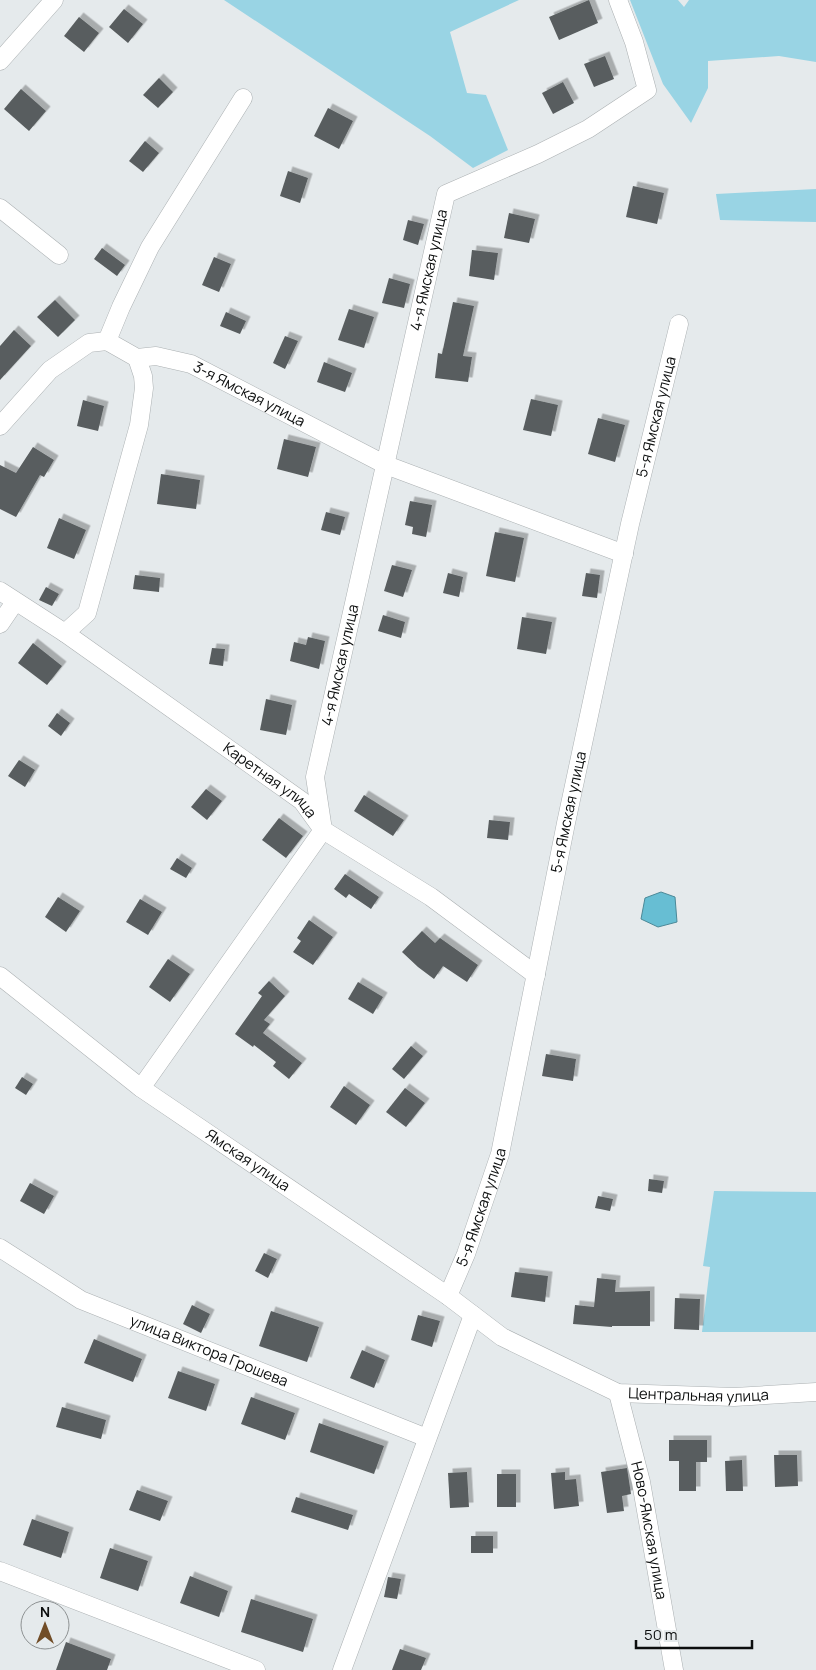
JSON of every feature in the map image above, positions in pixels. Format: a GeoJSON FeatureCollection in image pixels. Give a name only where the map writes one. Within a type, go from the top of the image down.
{"type":"FeatureCollection","features":[{"type":"Feature","properties":{"kind":"street"},"geometry":{"type":"LineString","coordinates":[[0,61],[54,0]]}},
{"type":"Feature","properties":{"kind":"street","name":"4-я Ямская улица"},"geometry":{"type":"LineString","coordinates":[[324,830],[315,777],[446,194],[538,154],[588,129],[647,90],[634,42],[618,0]]}},
{"type":"Feature","properties":{"kind":"street"},"geometry":{"type":"LineString","coordinates":[[107,341],[150,247],[243,98]]}},
{"type":"Feature","properties":{"kind":"street"},"geometry":{"type":"LineString","coordinates":[[0,208],[59,255]]}},
{"type":"Feature","properties":{"kind":"street","name":"5-я Ямская улица"},"geometry":{"type":"LineString","coordinates":[[448,1296],[466,1254],[500,1154],[566,823],[630,524],[679,324]]}},
{"type":"Feature","properties":{"kind":"street"},"geometry":{"type":"LineString","coordinates":[[0,426],[50,370],[89,343],[107,341],[137,358],[143,376],[144,388],[139,425],[87,613],[66,633]]}},
{"type":"Feature","properties":{"kind":"street","name":"3-я Ямская улица"},"geometry":{"type":"LineString","coordinates":[[137,358],[156,356],[191,364],[386,465],[624,554]]}},
{"type":"Feature","properties":{"kind":"street","name":"Каретная улица"},"geometry":{"type":"LineString","coordinates":[[0,592],[66,633],[302,801],[324,830],[430,897],[536,975]]}},
{"type":"Feature","properties":{"kind":"street"},"geometry":{"type":"LineString","coordinates":[[0,624],[16,602]]}},
{"type":"Feature","properties":{"kind":"street"},"geometry":{"type":"LineString","coordinates":[[141,1088],[324,830]]}},
{"type":"Feature","properties":{"kind":"street","name":"Ямская улица"},"geometry":{"type":"LineString","coordinates":[[0,976],[141,1088],[448,1296],[502,1337]]}},
{"type":"Feature","properties":{"kind":"street","name":"улица Виктора Грошева"},"geometry":{"type":"LineString","coordinates":[[0,1248],[81,1300],[427,1438]]}},
{"type":"Feature","properties":{"kind":"street"},"geometry":{"type":"LineString","coordinates":[[342,1670],[473,1315]]}},
{"type":"Feature","properties":{"kind":"street","name":"Центральная улица"},"geometry":{"type":"LineString","coordinates":[[502,1337],[618,1393],[734,1398],[816,1392]]}},
{"type":"Feature","properties":{"kind":"street","name":"Ново-Ямская улица"},"geometry":{"type":"LineString","coordinates":[[618,1393],[641,1482],[674,1670]]}},
{"type":"Feature","properties":{"kind":"street"},"geometry":{"type":"LineString","coordinates":[[0,1571],[256,1670]]}},
{"type":"Feature","properties":{"kind":"shaded area"},"geometry":{"type":"Polygon","coordinates":[[[224,0],[519,0],[450,32],[467,93],[486,95],[508,150],[473,168],[430,136],[224,0]]]}},
{"type":"Feature","properties":{"kind":"shaded area"},"geometry":{"type":"Polygon","coordinates":[[[630,0],[678,0],[684,7],[689,0],[816,0],[816,62],[779,56],[708,61],[708,88],[691,123],[663,84],[630,0]]]}},
{"type":"Feature","properties":{"kind":"shaded area"},"geometry":{"type":"Polygon","coordinates":[[[816,189],[816,222],[720,220],[716,194],[816,189]]]}},
{"type":"Feature","properties":{"kind":"shaded area"},"geometry":{"type":"Polygon","coordinates":[[[661,892],[675,897],[677,922],[658,927],[641,919],[645,898],[661,892]]]}},
{"type":"Feature","properties":{"kind":"shaded area"},"geometry":{"type":"Polygon","coordinates":[[[714,1191],[816,1192],[816,1332],[702,1332],[710,1267],[703,1266],[714,1191]]]}},
{"type":"Feature","properties":{"kind":"building"},"geometry":{"type":"Polygon","coordinates":[[[589,0],[598,23],[559,40],[549,17],[589,0]]]}},
{"type":"Feature","properties":{"kind":"building"},"geometry":{"type":"Polygon","coordinates":[[[124,9],[143,24],[128,43],[109,27],[124,9]]]}},
{"type":"Feature","properties":{"kind":"building"},"geometry":{"type":"Polygon","coordinates":[[[79,17],[99,33],[84,52],[64,36],[79,17]]]}},
{"type":"Feature","properties":{"kind":"building"},"geometry":{"type":"Polygon","coordinates":[[[605,56],[614,79],[594,87],[584,64],[605,56]]]}},
{"type":"Feature","properties":{"kind":"building"},"geometry":{"type":"Polygon","coordinates":[[[159,78],[173,92],[158,108],[143,95],[159,78]]]}},
{"type":"Feature","properties":{"kind":"building"},"geometry":{"type":"Polygon","coordinates":[[[563,82],[574,103],[553,114],[542,93],[563,82]]]}},
{"type":"Feature","properties":{"kind":"building"},"geometry":{"type":"Polygon","coordinates":[[[21,89],[46,111],[29,131],[4,109],[21,89]]]}},
{"type":"Feature","properties":{"kind":"building"},"geometry":{"type":"Polygon","coordinates":[[[328,108],[353,121],[339,149],[314,136],[328,108]]]}},
{"type":"Feature","properties":{"kind":"building"},"geometry":{"type":"Polygon","coordinates":[[[145,141],[159,153],[143,172],[129,161],[145,141]]]}},
{"type":"Feature","properties":{"kind":"building"},"geometry":{"type":"Polygon","coordinates":[[[288,171],[308,178],[300,203],[280,196],[288,171]]]}},
{"type":"Feature","properties":{"kind":"building"},"geometry":{"type":"Polygon","coordinates":[[[633,186],[664,193],[657,224],[626,217],[633,186]]]}},
{"type":"Feature","properties":{"kind":"building"},"geometry":{"type":"Polygon","coordinates":[[[509,213],[535,219],[529,243],[504,238],[509,213]]]}},
{"type":"Feature","properties":{"kind":"building"},"geometry":{"type":"Polygon","coordinates":[[[408,220],[424,224],[418,245],[403,240],[408,220]]]}},
{"type":"Feature","properties":{"kind":"building"},"geometry":{"type":"Polygon","coordinates":[[[102,248],[125,265],[117,276],[94,259],[102,248]]]}},
{"type":"Feature","properties":{"kind":"building"},"geometry":{"type":"Polygon","coordinates":[[[472,250],[498,253],[494,280],[469,276],[472,250]]]}},
{"type":"Feature","properties":{"kind":"building"},"geometry":{"type":"Polygon","coordinates":[[[214,257],[231,264],[219,292],[202,285],[214,257]]]}},
{"type":"Feature","properties":{"kind":"building"},"geometry":{"type":"Polygon","coordinates":[[[389,278],[410,284],[404,308],[382,303],[389,278]]]}},
{"type":"Feature","properties":{"kind":"building"},"geometry":{"type":"Polygon","coordinates":[[[55,300],[75,320],[58,337],[37,317],[55,300]]]}},
{"type":"Feature","properties":{"kind":"building"},"geometry":{"type":"Polygon","coordinates":[[[453,302],[474,306],[463,356],[472,357],[468,382],[435,378],[438,353],[442,354],[453,302]]]}},
{"type":"Feature","properties":{"kind":"building"},"geometry":{"type":"Polygon","coordinates":[[[349,309],[374,317],[364,348],[338,340],[349,309]]]}},
{"type":"Feature","properties":{"kind":"building"},"geometry":{"type":"Polygon","coordinates":[[[226,312],[246,321],[240,334],[220,326],[226,312]]]}},
{"type":"Feature","properties":{"kind":"building"},"geometry":{"type":"Polygon","coordinates":[[[14,330],[31,346],[0,380],[0,346],[14,330]]]}},
{"type":"Feature","properties":{"kind":"building"},"geometry":{"type":"Polygon","coordinates":[[[285,336],[298,341],[285,369],[273,363],[285,336]]]}},
{"type":"Feature","properties":{"kind":"building"},"geometry":{"type":"Polygon","coordinates":[[[324,362],[352,373],[345,392],[317,382],[324,362]]]}},
{"type":"Feature","properties":{"kind":"building"},"geometry":{"type":"Polygon","coordinates":[[[531,399],[558,405],[551,436],[523,430],[531,399]]]}},
{"type":"Feature","properties":{"kind":"building"},"geometry":{"type":"Polygon","coordinates":[[[83,400],[104,406],[98,431],[77,426],[83,400]]]}},
{"type":"Feature","properties":{"kind":"building"},"geometry":{"type":"Polygon","coordinates":[[[598,418],[625,425],[615,462],[588,454],[598,418]]]}},
{"type":"Feature","properties":{"kind":"building"},"geometry":{"type":"Polygon","coordinates":[[[284,439],[316,447],[308,477],[277,469],[284,439]]]}},
{"type":"Feature","properties":{"kind":"building"},"geometry":{"type":"Polygon","coordinates":[[[33,447],[54,460],[44,477],[40,475],[16,517],[0,509],[0,465],[16,473],[33,447]]]}},
{"type":"Feature","properties":{"kind":"building"},"geometry":{"type":"Polygon","coordinates":[[[161,474],[200,480],[196,509],[157,504],[161,474]]]}},
{"type":"Feature","properties":{"kind":"building"},"geometry":{"type":"Polygon","coordinates":[[[410,501],[432,505],[426,537],[412,534],[413,527],[405,525],[410,501]]]}},
{"type":"Feature","properties":{"kind":"building"},"geometry":{"type":"Polygon","coordinates":[[[326,512],[345,517],[340,535],[321,530],[326,512]]]}},
{"type":"Feature","properties":{"kind":"building"},"geometry":{"type":"Polygon","coordinates":[[[59,518],[86,530],[74,559],[47,548],[59,518]]]}},
{"type":"Feature","properties":{"kind":"building"},"geometry":{"type":"Polygon","coordinates":[[[495,532],[524,538],[515,582],[486,576],[495,532]]]}},
{"type":"Feature","properties":{"kind":"building"},"geometry":{"type":"Polygon","coordinates":[[[392,565],[412,570],[403,597],[384,591],[392,565]]]}},
{"type":"Feature","properties":{"kind":"building"},"geometry":{"type":"Polygon","coordinates":[[[448,573],[463,577],[459,597],[443,593],[448,573]]]}},
{"type":"Feature","properties":{"kind":"building"},"geometry":{"type":"Polygon","coordinates":[[[586,573],[600,575],[597,598],[582,596],[586,573]]]}},
{"type":"Feature","properties":{"kind":"building"},"geometry":{"type":"Polygon","coordinates":[[[135,575],[160,578],[159,592],[133,589],[135,575]]]}},
{"type":"Feature","properties":{"kind":"building"},"geometry":{"type":"Polygon","coordinates":[[[46,587],[59,594],[52,606],[39,600],[46,587]]]}},
{"type":"Feature","properties":{"kind":"building"},"geometry":{"type":"Polygon","coordinates":[[[383,615],[405,622],[401,638],[378,631],[383,615]]]}},
{"type":"Feature","properties":{"kind":"building"},"geometry":{"type":"Polygon","coordinates":[[[522,617],[552,622],[546,654],[517,649],[522,617]]]}},
{"type":"Feature","properties":{"kind":"building"},"geometry":{"type":"Polygon","coordinates":[[[308,637],[325,641],[319,669],[290,661],[294,642],[306,645],[308,637]]]}},
{"type":"Feature","properties":{"kind":"building"},"geometry":{"type":"Polygon","coordinates":[[[33,643],[62,666],[47,685],[18,663],[33,643]]]}},
{"type":"Feature","properties":{"kind":"building"},"geometry":{"type":"Polygon","coordinates":[[[212,648],[225,649],[223,666],[209,664],[212,648]]]}},
{"type":"Feature","properties":{"kind":"building"},"geometry":{"type":"Polygon","coordinates":[[[266,699],[292,705],[286,735],[260,730],[266,699]]]}},
{"type":"Feature","properties":{"kind":"building"},"geometry":{"type":"Polygon","coordinates":[[[57,713],[70,723],[61,736],[48,726],[57,713]]]}},
{"type":"Feature","properties":{"kind":"building"},"geometry":{"type":"Polygon","coordinates":[[[19,760],[35,770],[25,787],[8,776],[19,760]]]}},
{"type":"Feature","properties":{"kind":"building"},"geometry":{"type":"Polygon","coordinates":[[[206,789],[222,801],[207,820],[191,807],[206,789]]]}},
{"type":"Feature","properties":{"kind":"building"},"geometry":{"type":"Polygon","coordinates":[[[364,795],[404,820],[393,836],[354,811],[364,795]]]}},
{"type":"Feature","properties":{"kind":"building"},"geometry":{"type":"Polygon","coordinates":[[[279,818],[303,836],[286,858],[262,840],[279,818]]]}},
{"type":"Feature","properties":{"kind":"building"},"geometry":{"type":"Polygon","coordinates":[[[489,820],[510,822],[508,840],[487,838],[489,820]]]}},
{"type":"Feature","properties":{"kind":"building"},"geometry":{"type":"Polygon","coordinates":[[[177,858],[192,868],[186,878],[170,869],[177,858]]]}},
{"type":"Feature","properties":{"kind":"building"},"geometry":{"type":"Polygon","coordinates":[[[345,874],[379,897],[371,909],[349,894],[346,898],[334,889],[345,874]]]}},
{"type":"Feature","properties":{"kind":"building"},"geometry":{"type":"Polygon","coordinates":[[[58,897],[80,911],[66,932],[45,917],[58,897]]]}},
{"type":"Feature","properties":{"kind":"building"},"geometry":{"type":"Polygon","coordinates":[[[140,899],[162,912],[148,935],[126,922],[140,899]]]}},
{"type":"Feature","properties":{"kind":"building"},"geometry":{"type":"Polygon","coordinates":[[[309,920],[333,937],[313,965],[293,952],[301,941],[297,938],[309,920]]]}},
{"type":"Feature","properties":{"kind":"building"},"geometry":{"type":"Polygon","coordinates":[[[422,931],[435,943],[440,938],[478,965],[467,982],[443,966],[434,979],[402,952],[422,931]]]}},
{"type":"Feature","properties":{"kind":"building"},"geometry":{"type":"Polygon","coordinates":[[[168,959],[190,974],[170,1002],[149,987],[168,959]]]}},
{"type":"Feature","properties":{"kind":"building"},"geometry":{"type":"Polygon","coordinates":[[[269,981],[285,996],[264,1020],[270,1024],[263,1033],[302,1063],[289,1079],[273,1066],[276,1062],[254,1045],[253,1047],[235,1034],[262,996],[258,993],[269,981]]]}},
{"type":"Feature","properties":{"kind":"building"},"geometry":{"type":"Polygon","coordinates":[[[358,982],[383,997],[373,1014],[348,999],[358,982]]]}},
{"type":"Feature","properties":{"kind":"building"},"geometry":{"type":"Polygon","coordinates":[[[411,1046],[423,1056],[404,1079],[392,1069],[411,1046]]]}},
{"type":"Feature","properties":{"kind":"building"},"geometry":{"type":"Polygon","coordinates":[[[546,1054],[576,1059],[573,1081],[542,1076],[546,1054]]]}},
{"type":"Feature","properties":{"kind":"building"},"geometry":{"type":"Polygon","coordinates":[[[22,1077],[33,1084],[26,1095],[15,1088],[22,1077]]]}},
{"type":"Feature","properties":{"kind":"building"},"geometry":{"type":"Polygon","coordinates":[[[344,1086],[370,1105],[356,1125],[330,1107],[344,1086]]]}},
{"type":"Feature","properties":{"kind":"building"},"geometry":{"type":"Polygon","coordinates":[[[405,1088],[425,1103],[406,1127],[386,1112],[405,1088]]]}},
{"type":"Feature","properties":{"kind":"building"},"geometry":{"type":"Polygon","coordinates":[[[649,1179],[664,1181],[662,1193],[648,1191],[649,1179]]]}},
{"type":"Feature","properties":{"kind":"building"},"geometry":{"type":"Polygon","coordinates":[[[30,1183],[54,1196],[44,1214],[20,1201],[30,1183]]]}},
{"type":"Feature","properties":{"kind":"building"},"geometry":{"type":"Polygon","coordinates":[[[598,1196],[613,1199],[610,1211],[595,1208],[598,1196]]]}},
{"type":"Feature","properties":{"kind":"building"},"geometry":{"type":"Polygon","coordinates":[[[264,1253],[277,1259],[268,1278],[255,1271],[264,1253]]]}},
{"type":"Feature","properties":{"kind":"building"},"geometry":{"type":"Polygon","coordinates":[[[515,1272],[548,1276],[545,1302],[511,1297],[515,1272]]]}},
{"type":"Feature","properties":{"kind":"building"},"geometry":{"type":"Polygon","coordinates":[[[597,1278],[616,1280],[615,1292],[650,1291],[650,1326],[612,1327],[573,1324],[575,1305],[594,1307],[597,1278]]]}},
{"type":"Feature","properties":{"kind":"building"},"geometry":{"type":"Polygon","coordinates":[[[675,1298],[700,1299],[699,1330],[674,1329],[675,1298]]]}},
{"type":"Feature","properties":{"kind":"building"},"geometry":{"type":"Polygon","coordinates":[[[192,1305],[210,1314],[201,1333],[183,1324],[192,1305]]]}},
{"type":"Feature","properties":{"kind":"building"},"geometry":{"type":"Polygon","coordinates":[[[271,1311],[319,1327],[307,1362],[259,1346],[271,1311]]]}},
{"type":"Feature","properties":{"kind":"building"},"geometry":{"type":"Polygon","coordinates":[[[418,1315],[440,1321],[432,1347],[411,1340],[418,1315]]]}},
{"type":"Feature","properties":{"kind":"building"},"geometry":{"type":"Polygon","coordinates":[[[94,1339],[142,1359],[133,1382],[84,1363],[94,1339]]]}},
{"type":"Feature","properties":{"kind":"building"},"geometry":{"type":"Polygon","coordinates":[[[362,1350],[385,1360],[374,1388],[350,1378],[362,1350]]]}},
{"type":"Feature","properties":{"kind":"building"},"geometry":{"type":"Polygon","coordinates":[[[178,1371],[215,1384],[206,1411],[168,1398],[178,1371]]]}},
{"type":"Feature","properties":{"kind":"building"},"geometry":{"type":"Polygon","coordinates":[[[251,1397],[295,1413],[285,1440],[241,1424],[251,1397]]]}},
{"type":"Feature","properties":{"kind":"building"},"geometry":{"type":"Polygon","coordinates":[[[62,1407],[106,1420],[101,1439],[56,1427],[62,1407]]]}},
{"type":"Feature","properties":{"kind":"building"},"geometry":{"type":"Polygon","coordinates":[[[319,1423],[384,1446],[374,1474],[310,1452],[319,1423]]]}},
{"type":"Feature","properties":{"kind":"building"},"geometry":{"type":"Polygon","coordinates":[[[669,1440],[707,1440],[707,1462],[696,1462],[696,1491],[679,1491],[679,1461],[669,1461],[669,1440]]]}},
{"type":"Feature","properties":{"kind":"building"},"geometry":{"type":"Polygon","coordinates":[[[774,1455],[797,1455],[798,1486],[775,1487],[774,1455]]]}},
{"type":"Feature","properties":{"kind":"building"},"geometry":{"type":"Polygon","coordinates":[[[742,1460],[743,1491],[726,1491],[725,1461],[742,1460]]]}},
{"type":"Feature","properties":{"kind":"building"},"geometry":{"type":"Polygon","coordinates":[[[627,1468],[631,1494],[622,1496],[624,1511],[607,1513],[601,1472],[627,1468]]]}},
{"type":"Feature","properties":{"kind":"building"},"geometry":{"type":"Polygon","coordinates":[[[467,1472],[469,1507],[450,1508],[448,1473],[467,1472]]]}},
{"type":"Feature","properties":{"kind":"building"},"geometry":{"type":"Polygon","coordinates":[[[565,1472],[565,1480],[576,1479],[579,1506],[554,1509],[551,1473],[565,1472]]]}},
{"type":"Feature","properties":{"kind":"building"},"geometry":{"type":"Polygon","coordinates":[[[497,1474],[516,1474],[516,1507],[497,1507],[497,1474]]]}},
{"type":"Feature","properties":{"kind":"building"},"geometry":{"type":"Polygon","coordinates":[[[137,1490],[168,1501],[160,1521],[129,1510],[137,1490]]]}},
{"type":"Feature","properties":{"kind":"building"},"geometry":{"type":"Polygon","coordinates":[[[296,1497],[353,1515],[348,1530],[291,1512],[296,1497]]]}},
{"type":"Feature","properties":{"kind":"building"},"geometry":{"type":"Polygon","coordinates":[[[32,1519],[69,1532],[61,1558],[23,1545],[32,1519]]]}},
{"type":"Feature","properties":{"kind":"building"},"geometry":{"type":"Polygon","coordinates":[[[471,1536],[493,1536],[493,1553],[471,1553],[471,1536]]]}},
{"type":"Feature","properties":{"kind":"building"},"geometry":{"type":"Polygon","coordinates":[[[110,1548],[148,1561],[138,1591],[100,1578],[110,1548]]]}},
{"type":"Feature","properties":{"kind":"building"},"geometry":{"type":"Polygon","coordinates":[[[190,1576],[228,1591],[219,1617],[180,1603],[190,1576]]]}},
{"type":"Feature","properties":{"kind":"building"},"geometry":{"type":"Polygon","coordinates":[[[388,1577],[401,1579],[397,1599],[384,1597],[388,1577]]]}},
{"type":"Feature","properties":{"kind":"building"},"geometry":{"type":"Polygon","coordinates":[[[251,1599],[313,1619],[303,1652],[241,1632],[251,1599]]]}},
{"type":"Feature","properties":{"kind":"building"},"geometry":{"type":"Polygon","coordinates":[[[70,1644],[111,1659],[107,1670],[56,1670],[63,1650],[70,1650],[70,1644]]]}},
{"type":"Feature","properties":{"kind":"building"},"geometry":{"type":"Polygon","coordinates":[[[400,1649],[426,1658],[421,1670],[392,1670],[400,1649]]]}}]}
